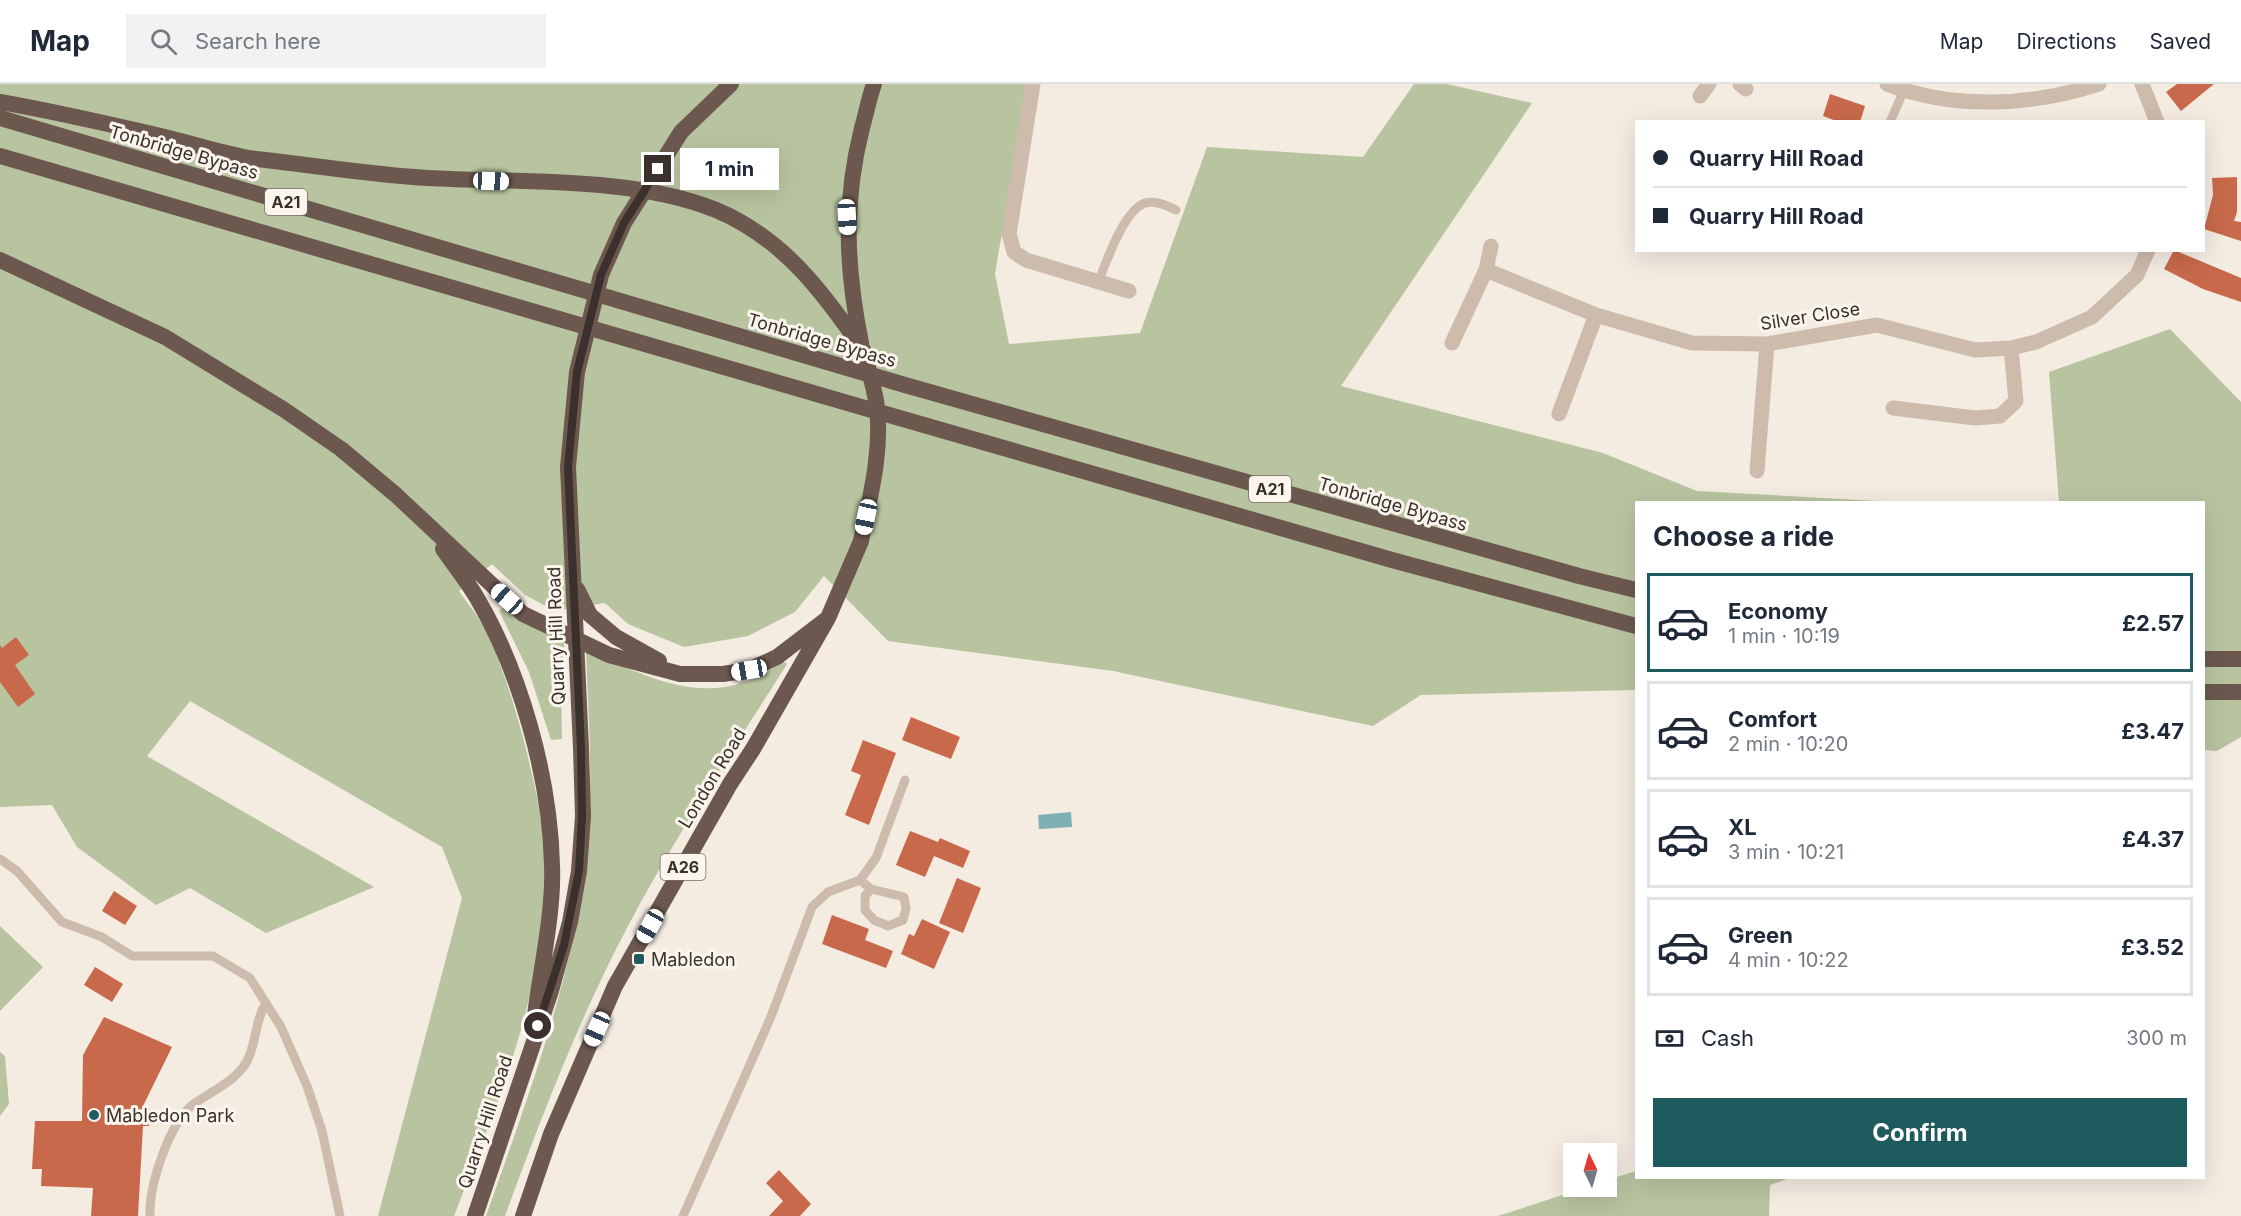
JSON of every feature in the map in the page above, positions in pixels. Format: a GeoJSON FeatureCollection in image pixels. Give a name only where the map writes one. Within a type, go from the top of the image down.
{"type":"FeatureCollection","features":[{"type":"Feature","properties":{"kind":"highway","name":"Quarry Hill Road"},"geometry":{"type":"LineString","coordinates":[[475,1216],[551,991],[570,922],[579,871],[582,771],[568,467],[577,372],[601,275],[624,223],[681,132],[730,84]]}},
{"type":"Feature","properties":{"kind":"highway","name":"A26"},"geometry":{"type":"LineString","coordinates":[[863,350],[851,293],[847,217],[855,156],[874,84]]}},
{"type":"Feature","properties":{"kind":"highway"},"geometry":{"type":"LineString","coordinates":[[0,102],[63,113],[252,158],[426,178],[556,183],[678,197],[717,210],[753,229],[796,263],[827,297],[863,350]]}},
{"type":"Feature","properties":{"kind":"highway","name":"Tonbridge Bypass"},"geometry":{"type":"LineString","coordinates":[[0,118],[905,385],[1448,540],[1635,590]]}},
{"type":"Feature","properties":{"kind":"highway","name":"A21"},"geometry":{"type":"LineString","coordinates":[[0,156],[1392,560],[1635,626]]}},
{"type":"Feature","properties":{"kind":"highway"},"geometry":{"type":"LineString","coordinates":[[0,260],[21,267],[165,337],[283,409],[341,449],[396,495],[523,614],[609,655],[680,674]]}},
{"type":"Feature","properties":{"kind":"highway","name":"London Road"},"geometry":{"type":"LineString","coordinates":[[523,1216],[551,1134],[615,987],[730,784],[753,749],[828,618],[861,541],[876,471],[879,441],[877,407],[863,350]]}},
{"type":"Feature","properties":{"kind":"highway"},"geometry":{"type":"LineString","coordinates":[[425,524],[477,598],[498,641],[528,719],[539,761],[549,815],[552,866],[532,1042]]}},
{"type":"Feature","properties":{"kind":"highway"},"geometry":{"type":"LineString","coordinates":[[575,584],[590,615],[607,630],[680,674]]}},
{"type":"Feature","properties":{"kind":"highway","name":"A26"},"geometry":{"type":"LineString","coordinates":[[680,674],[723,674],[749,670],[777,657],[828,618]]}},
{"type":"Feature","properties":{"kind":"highway"},"geometry":{"type":"LineString","coordinates":[[2205,659],[2241,659]]}},
{"type":"Feature","properties":{"kind":"highway"},"geometry":{"type":"LineString","coordinates":[[2205,692],[2241,692]]}},
{"type":"Feature","properties":{"kind":"street"},"geometry":{"type":"LineString","coordinates":[[1033,84],[1009,234],[1011,244],[1019,257],[1129,291]]}},
{"type":"Feature","properties":{"kind":"street"},"geometry":{"type":"LineString","coordinates":[[1887,84],[1912,94],[1970,100],[2030,101],[2099,84]]}},
{"type":"Feature","properties":{"kind":"street"},"geometry":{"type":"LineString","coordinates":[[2142,84],[2156,120]]}},
{"type":"Feature","properties":{"kind":"street"},"geometry":{"type":"LineString","coordinates":[[1452,343],[1486,270],[1491,246]]}},
{"type":"Feature","properties":{"kind":"street","name":"Silver Close"},"geometry":{"type":"LineString","coordinates":[[1486,270],[1596,315],[1692,343],[1767,344],[1877,326],[1975,350],[2011,348],[2036,342],[2092,317],[2137,275],[2147,252]]}},
{"type":"Feature","properties":{"kind":"street"},"geometry":{"type":"LineString","coordinates":[[1559,414],[1596,315]]}},
{"type":"Feature","properties":{"kind":"street"},"geometry":{"type":"LineString","coordinates":[[1757,471],[1767,344]]}},
{"type":"Feature","properties":{"kind":"street"},"geometry":{"type":"LineString","coordinates":[[1893,408],[1975,418],[2000,416],[2016,400],[2011,348]]}},
{"type":"Feature","properties":{"kind":"lane"},"geometry":{"type":"LineString","coordinates":[[1891,120],[1904,90]]}},
{"type":"Feature","properties":{"kind":"lane"},"geometry":{"type":"LineString","coordinates":[[1098,283],[1120,231],[1134,212],[1145,203],[1161,203],[1176,210]]}},
{"type":"Feature","properties":{"kind":"lane"},"geometry":{"type":"LineString","coordinates":[[683,1216],[770,1019],[812,907],[828,892],[860,879],[876,858],[905,780]]}},
{"type":"Feature","properties":{"kind":"lane"},"geometry":{"type":"LineString","coordinates":[[0,859],[17,871],[62,922],[102,937],[132,956],[213,956],[250,978],[280,1027],[307,1086],[322,1131],[340,1216]]}},
{"type":"Feature","properties":{"kind":"lane"},"geometry":{"type":"LineString","coordinates":[[860,879],[871,889],[904,897],[906,908],[903,920],[888,926],[874,920],[865,910],[865,896],[871,889]]}},
{"type":"Feature","properties":{"kind":"lane"},"geometry":{"type":"LineString","coordinates":[[150,1216],[149,1198],[173,1133],[193,1105],[234,1077],[245,1065],[254,1046],[259,1014],[266,1003]]}},
{"type":"Feature","properties":{"kind":"green space"},"geometry":{"type":"Polygon","coordinates":[[[0,84],[1027,84],[995,274],[1009,344],[1140,333],[1207,147],[1363,157],[1414,84],[1447,84],[1532,103],[1341,386],[1603,453],[1697,491],[1879,501],[1635,501],[1635,690],[1421,695],[1373,726],[1113,671],[888,641],[824,576],[795,612],[748,636],[684,647],[628,624],[605,603],[555,611],[525,595],[492,564],[459,591],[484,627],[508,688],[525,745],[544,843],[545,902],[530,994],[518,1040],[454,1216],[378,1216],[462,898],[442,847],[190,701],[147,756],[374,887],[266,933],[190,888],[156,905],[77,847],[52,805],[0,807],[0,84]]]}},
{"type":"Feature","properties":{"kind":"green space"},"geometry":{"type":"Polygon","coordinates":[[[2170,329],[2241,402],[2241,737],[2217,751],[2205,750],[2205,501],[2059,501],[2049,372],[2170,329]]]}},
{"type":"Feature","properties":{"kind":"green space"},"geometry":{"type":"Polygon","coordinates":[[[504,607],[564,641],[565,679],[561,683],[562,739],[551,740],[529,672],[499,611],[504,607]]]}},
{"type":"Feature","properties":{"kind":"green space"},"geometry":{"type":"Polygon","coordinates":[[[586,651],[661,681],[708,688],[732,685],[757,677],[783,661],[787,664],[684,827],[609,963],[576,1034],[505,1216],[486,1216],[542,1052],[576,926],[589,826],[590,767],[586,651]]]}},
{"type":"Feature","properties":{"kind":"green space"},"geometry":{"type":"Polygon","coordinates":[[[0,926],[43,967],[0,1011],[0,926]]]}},
{"type":"Feature","properties":{"kind":"green space"},"geometry":{"type":"Polygon","coordinates":[[[0,1052],[5,1056],[9,1104],[0,1116],[0,1052]]]}},
{"type":"Feature","properties":{"kind":"green space"},"geometry":{"type":"Polygon","coordinates":[[[1635,1171],[1635,1179],[1787,1179],[1770,1185],[1769,1216],[1498,1216],[1563,1195],[1563,1197],[1617,1197],[1617,1177],[1635,1171]]]}},
{"type":"Feature","properties":{"kind":"water"},"geometry":{"type":"Polygon","coordinates":[[[1071,812],[1072,827],[1039,829],[1038,815],[1071,812]]]}},
{"type":"Feature","properties":{"kind":"building"},"geometry":{"type":"Polygon","coordinates":[[[2177,84],[2214,84],[2181,111],[2166,92],[2177,84]]]}},
{"type":"Feature","properties":{"kind":"building"},"geometry":{"type":"Polygon","coordinates":[[[1830,94],[1865,106],[1861,120],[1834,120],[1823,116],[1830,94]]]}},
{"type":"Feature","properties":{"kind":"building"},"geometry":{"type":"Polygon","coordinates":[[[2237,177],[2237,212],[2234,221],[2241,222],[2241,241],[2205,229],[2213,195],[2212,178],[2237,177]]]}},
{"type":"Feature","properties":{"kind":"building"},"geometry":{"type":"Polygon","coordinates":[[[2173,252],[2179,252],[2241,278],[2241,302],[2203,289],[2164,269],[2173,252]]]}},
{"type":"Feature","properties":{"kind":"building"},"geometry":{"type":"Polygon","coordinates":[[[16,637],[29,655],[15,665],[35,694],[18,707],[0,682],[0,645],[2,648],[16,637]]]}},
{"type":"Feature","properties":{"kind":"building"},"geometry":{"type":"Polygon","coordinates":[[[911,717],[960,737],[951,759],[902,740],[911,717]]]}},
{"type":"Feature","properties":{"kind":"building"},"geometry":{"type":"Polygon","coordinates":[[[863,740],[896,753],[869,825],[845,815],[861,775],[851,771],[863,740]]]}},
{"type":"Feature","properties":{"kind":"building"},"geometry":{"type":"Polygon","coordinates":[[[910,831],[938,842],[940,838],[970,851],[963,868],[934,856],[925,877],[896,865],[910,831]]]}},
{"type":"Feature","properties":{"kind":"building"},"geometry":{"type":"Polygon","coordinates":[[[957,878],[981,888],[963,933],[939,923],[957,878]]]}},
{"type":"Feature","properties":{"kind":"building"},"geometry":{"type":"Polygon","coordinates":[[[114,891],[137,906],[125,925],[102,911],[114,891]]]}},
{"type":"Feature","properties":{"kind":"building"},"geometry":{"type":"Polygon","coordinates":[[[832,915],[869,929],[865,940],[893,951],[886,968],[822,944],[832,915]]]}},
{"type":"Feature","properties":{"kind":"building"},"geometry":{"type":"Polygon","coordinates":[[[922,919],[950,932],[934,969],[901,954],[909,934],[914,936],[922,919]]]}},
{"type":"Feature","properties":{"kind":"building"},"geometry":{"type":"Polygon","coordinates":[[[95,967],[123,984],[112,1002],[84,985],[95,967]]]}},
{"type":"Feature","properties":{"kind":"building","name":"Mabledon Park"},"geometry":{"type":"Polygon","coordinates":[[[104,1017],[172,1047],[142,1108],[150,1108],[149,1126],[143,1126],[138,1216],[91,1216],[93,1188],[41,1186],[42,1169],[32,1169],[35,1121],[82,1121],[83,1055],[104,1017]]]}},
{"type":"Feature","properties":{"kind":"building"},"geometry":{"type":"Polygon","coordinates":[[[779,1170],[811,1204],[800,1216],[769,1216],[783,1201],[766,1183],[779,1170]]]}},
{"type":"Feature","properties":{"kind":"place","name":"Mabledon"},"geometry":{"type":"Point","coordinates":[639,959]}},
{"type":"Feature","properties":{"kind":"place","name":"Mabledon Park"},"geometry":{"type":"Point","coordinates":[94,1115]}},
{"type":"Feature","properties":{"kind":"route"},"geometry":{"type":"LineString","coordinates":[[538,1026],[564,945],[579,871],[582,816],[581,748],[568,467],[577,372],[587,322],[601,275],[624,223],[658,169]]}}]}
